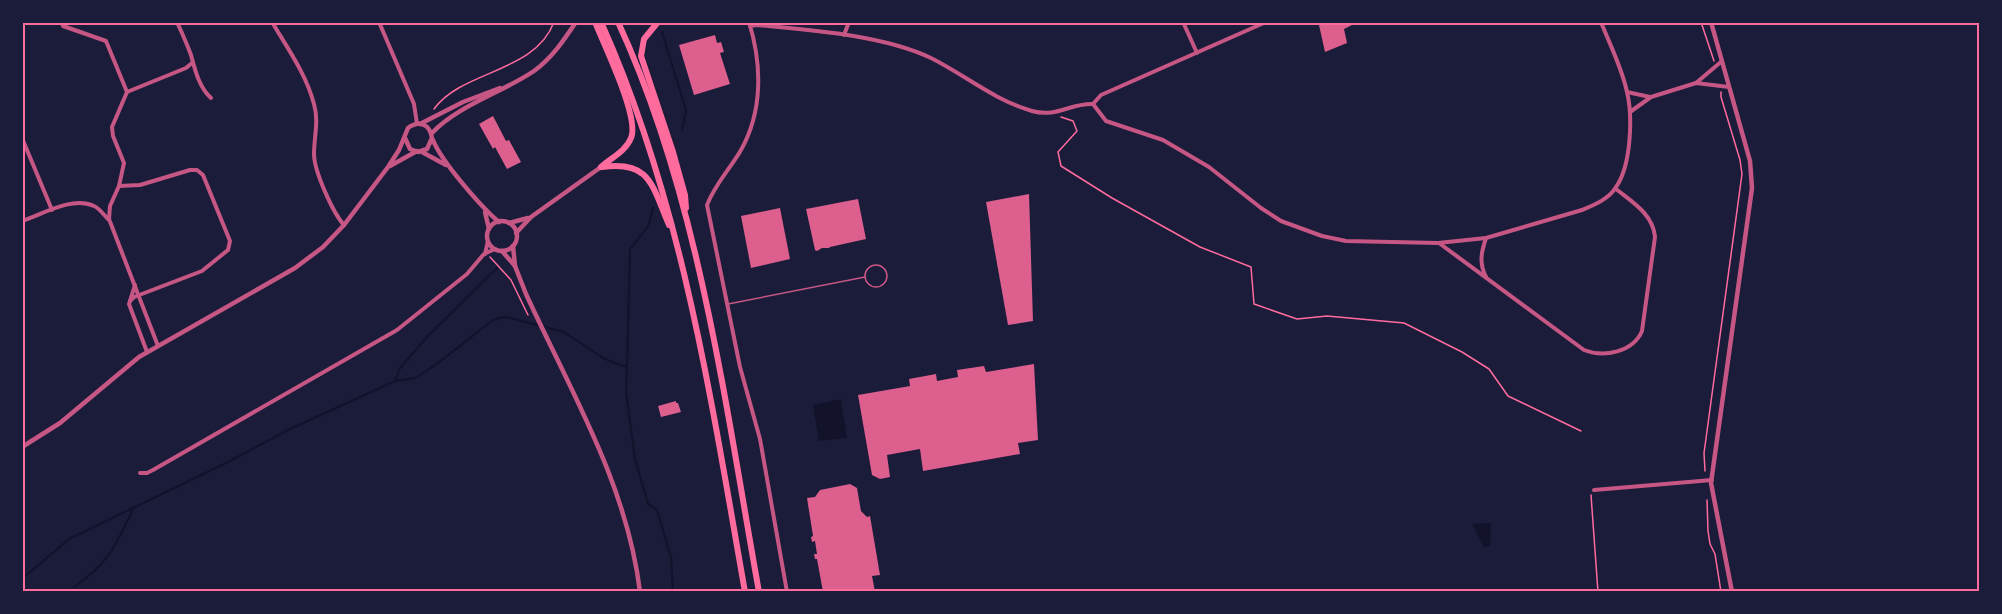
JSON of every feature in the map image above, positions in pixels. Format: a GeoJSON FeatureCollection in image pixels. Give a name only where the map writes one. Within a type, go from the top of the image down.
{"type":"FeatureCollection","features":[{"type":"Feature","properties":{"kind":"highway"},"geometry":{"type":"LineString","coordinates":[[595,22],[627,102],[634,128],[627,145],[601,167]]}},
{"type":"Feature","properties":{"kind":"highway"},"geometry":{"type":"LineString","coordinates":[[601,22],[624,74],[647,140],[676,242],[697,329],[745,591]]}},
{"type":"Feature","properties":{"kind":"highway"},"geometry":{"type":"LineString","coordinates":[[618,22],[657,122],[687,224],[711,327],[759,591]]}},
{"type":"Feature","properties":{"kind":"highway"},"geometry":{"type":"LineString","coordinates":[[658,22],[644,39],[640,56],[673,152],[684,195],[687,224]]}},
{"type":"Feature","properties":{"kind":"highway"},"geometry":{"type":"LineString","coordinates":[[601,167],[628,165],[646,177],[652,185],[676,242]]}},
{"type":"Feature","properties":{"kind":"street"},"geometry":{"type":"LineString","coordinates":[[62,22],[63,26],[106,41],[128,92]]}},
{"type":"Feature","properties":{"kind":"street"},"geometry":{"type":"LineString","coordinates":[[177,22],[204,92],[211,98]]}},
{"type":"Feature","properties":{"kind":"street"},"geometry":{"type":"LineString","coordinates":[[272,22],[305,78],[315,106],[317,130],[315,166],[337,216],[344,225]]}},
{"type":"Feature","properties":{"kind":"street"},"geometry":{"type":"LineString","coordinates":[[379,22],[414,104],[418,124]]}},
{"type":"Feature","properties":{"kind":"street"},"geometry":{"type":"LineString","coordinates":[[388,167],[430,146],[432,135],[446,120],[528,75],[544,63],[559,47],[576,22]]}},
{"type":"Feature","properties":{"kind":"street"},"geometry":{"type":"LineString","coordinates":[[844,35],[849,22]]}},
{"type":"Feature","properties":{"kind":"street"},"geometry":{"type":"LineString","coordinates":[[1183,22],[1197,53]]}},
{"type":"Feature","properties":{"kind":"street"},"geometry":{"type":"LineString","coordinates":[[1094,104],[1101,95],[1266,22]]}},
{"type":"Feature","properties":{"kind":"street"},"geometry":{"type":"LineString","coordinates":[[1094,104],[1106,121],[1163,140],[1209,167],[1261,208],[1281,221],[1298,228],[1346,241],[1438,243],[1486,238],[1588,208],[1616,189],[1626,163],[1630,112],[1627,92],[1601,22]]}},
{"type":"Feature","properties":{"kind":"street"},"geometry":{"type":"LineString","coordinates":[[1711,22],[1750,161],[1752,188],[1709,480],[1732,591]]}},
{"type":"Feature","properties":{"kind":"street"},"geometry":{"type":"LineString","coordinates":[[788,591],[760,439],[741,367],[707,205],[714,189],[741,149],[754,119],[758,102],[758,76],[750,24],[844,35],[901,46],[931,58],[997,98],[1032,111],[1050,114],[1082,104],[1094,104]]}},
{"type":"Feature","properties":{"kind":"street"},"geometry":{"type":"LineString","coordinates":[[1630,112],[1651,97],[1696,83],[1722,61]]}},
{"type":"Feature","properties":{"kind":"street"},"geometry":{"type":"LineString","coordinates":[[109,219],[110,206],[119,186],[124,163],[113,136],[112,127],[128,92],[186,68],[192,63]]}},
{"type":"Feature","properties":{"kind":"street"},"geometry":{"type":"LineString","coordinates":[[1696,83],[1729,87]]}},
{"type":"Feature","properties":{"kind":"street"},"geometry":{"type":"LineString","coordinates":[[22,447],[60,423],[112,378],[147,352],[302,264],[323,247],[344,225],[388,167],[405,138],[408,128],[484,93],[508,85]]}},
{"type":"Feature","properties":{"kind":"street"},"geometry":{"type":"LineString","coordinates":[[1627,92],[1651,97]]}},
{"type":"Feature","properties":{"kind":"street"},"geometry":{"type":"LineString","coordinates":[[418,124],[426,126],[448,166],[484,209],[500,222],[509,224],[531,217]]}},
{"type":"Feature","properties":{"kind":"street"},"geometry":{"type":"LineString","coordinates":[[22,138],[52,210]]}},
{"type":"Feature","properties":{"kind":"street"},"geometry":{"type":"LineString","coordinates":[[405,138],[407,145],[448,166]]}},
{"type":"Feature","properties":{"kind":"street"},"geometry":{"type":"LineString","coordinates":[[516,233],[531,217],[601,167]]}},
{"type":"Feature","properties":{"kind":"street"},"geometry":{"type":"LineString","coordinates":[[119,186],[140,185],[197,170],[203,175],[231,242],[228,250],[202,271],[134,297],[130,301]]}},
{"type":"Feature","properties":{"kind":"street"},"geometry":{"type":"LineString","coordinates":[[1438,243],[1584,350],[1594,354],[1604,354],[1630,346],[1639,339],[1655,237],[1654,227],[1645,213],[1616,189]]}},
{"type":"Feature","properties":{"kind":"street"},"geometry":{"type":"LineString","coordinates":[[22,221],[81,203],[95,206],[109,219],[158,346]]}},
{"type":"Feature","properties":{"kind":"street"},"geometry":{"type":"LineString","coordinates":[[140,473],[153,470],[396,330],[467,274],[484,254],[489,229],[484,209]]}},
{"type":"Feature","properties":{"kind":"street"},"geometry":{"type":"LineString","coordinates":[[489,229],[500,222]]}},
{"type":"Feature","properties":{"kind":"street"},"geometry":{"type":"LineString","coordinates":[[509,224],[516,233],[513,246],[515,266]]}},
{"type":"Feature","properties":{"kind":"street"},"geometry":{"type":"LineString","coordinates":[[1486,238],[1480,266],[1486,278]]}},
{"type":"Feature","properties":{"kind":"street"},"geometry":{"type":"LineString","coordinates":[[488,241],[495,249],[502,251],[515,266],[608,471],[630,533],[640,591]]}},
{"type":"Feature","properties":{"kind":"street"},"geometry":{"type":"LineString","coordinates":[[502,251],[513,246]]}},
{"type":"Feature","properties":{"kind":"street"},"geometry":{"type":"LineString","coordinates":[[484,254],[495,249]]}},
{"type":"Feature","properties":{"kind":"street"},"geometry":{"type":"LineString","coordinates":[[135,285],[130,308],[147,352]]}},
{"type":"Feature","properties":{"kind":"street"},"geometry":{"type":"LineString","coordinates":[[1593,489],[1709,480]]}},
{"type":"Feature","properties":{"kind":"lane"},"geometry":{"type":"LineString","coordinates":[[876,264],[884,267],[887,274],[886,282],[878,287],[870,285],[865,277],[867,269],[876,264]]}},
{"type":"Feature","properties":{"kind":"lane"},"geometry":{"type":"LineString","coordinates":[[727,304],[865,277]]}},
{"type":"Feature","properties":{"kind":"path"},"geometry":{"type":"LineString","coordinates":[[445,96],[522,58],[539,46],[552,29],[554,22]]}},
{"type":"Feature","properties":{"kind":"path"},"geometry":{"type":"LineString","coordinates":[[1701,22],[1716,66]]}},
{"type":"Feature","properties":{"kind":"path"},"geometry":{"type":"LineString","coordinates":[[1709,480],[1704,453],[1742,174],[1721,97],[1722,86]]}},
{"type":"Feature","properties":{"kind":"path"},"geometry":{"type":"LineString","coordinates":[[1050,114],[1073,121],[1077,131],[1058,152],[1061,166],[1112,198],[1200,247],[1251,267],[1254,304],[1297,319],[1327,316],[1404,323],[1461,351],[1489,369],[1508,396],[1581,431]]}},
{"type":"Feature","properties":{"kind":"path"},"geometry":{"type":"LineString","coordinates":[[484,254],[490,257],[510,280],[532,323]]}},
{"type":"Feature","properties":{"kind":"path"},"geometry":{"type":"LineString","coordinates":[[1593,489],[1598,591]]}},
{"type":"Feature","properties":{"kind":"path"},"geometry":{"type":"LineString","coordinates":[[1707,499],[1708,531],[1710,544],[1715,554],[1721,591]]}},
{"type":"Feature","properties":{"kind":"shaded area"},"geometry":{"type":"Polygon","coordinates":[[[841,399],[847,438],[819,441],[813,405],[841,399]]]}},
{"type":"Feature","properties":{"kind":"shaded area"},"geometry":{"type":"Polygon","coordinates":[[[1491,523],[1490,546],[1484,547],[1472,524],[1491,523]]]}},
{"type":"Feature","properties":{"kind":"building"},"geometry":{"type":"Polygon","coordinates":[[[1324,22],[1358,22],[1344,29],[1347,43],[1325,52],[1319,25],[1324,22]]]}},
{"type":"Feature","properties":{"kind":"building"},"geometry":{"type":"Polygon","coordinates":[[[715,35],[717,43],[721,42],[724,52],[720,53],[730,84],[694,95],[679,45],[715,35]]]}},
{"type":"Feature","properties":{"kind":"building"},"geometry":{"type":"Polygon","coordinates":[[[493,116],[506,141],[509,140],[521,162],[507,169],[479,124],[493,116]]]}},
{"type":"Feature","properties":{"kind":"building"},"geometry":{"type":"Polygon","coordinates":[[[1029,194],[1033,321],[1008,325],[986,202],[1029,194]]]}},
{"type":"Feature","properties":{"kind":"building"},"geometry":{"type":"Polygon","coordinates":[[[858,199],[866,239],[815,250],[806,209],[858,199]]]}},
{"type":"Feature","properties":{"kind":"building"},"geometry":{"type":"Polygon","coordinates":[[[780,208],[790,259],[751,268],[741,216],[780,208]]]}},
{"type":"Feature","properties":{"kind":"building"},"geometry":{"type":"Polygon","coordinates":[[[1034,364],[1038,440],[1018,443],[1020,454],[923,471],[920,449],[887,455],[890,477],[880,479],[872,475],[858,395],[910,386],[909,379],[936,374],[937,381],[958,377],[957,370],[984,366],[986,372],[1034,364]]]}},
{"type":"Feature","properties":{"kind":"building"},"geometry":{"type":"Polygon","coordinates":[[[676,401],[681,412],[661,417],[658,406],[676,401]]]}},
{"type":"Feature","properties":{"kind":"building"},"geometry":{"type":"Polygon","coordinates":[[[850,484],[857,488],[861,511],[867,517],[870,516],[880,575],[872,576],[875,592],[823,592],[814,554],[817,554],[815,541],[812,542],[811,537],[813,536],[807,498],[815,497],[820,490],[850,484]]]}},
{"type":"Feature","properties":{"kind":"waterway"},"geometry":{"type":"LineString","coordinates":[[662,32],[686,110],[682,131]]}},
{"type":"Feature","properties":{"kind":"waterway"},"geometry":{"type":"LineString","coordinates":[[22,579],[69,539],[226,463],[288,430],[395,381],[416,378],[493,320],[503,317],[510,318],[564,332],[603,358],[627,366],[630,249],[649,225],[653,207]]}},
{"type":"Feature","properties":{"kind":"waterway"},"geometry":{"type":"LineString","coordinates":[[395,381],[400,368],[427,337],[497,268]]}},
{"type":"Feature","properties":{"kind":"waterway"},"geometry":{"type":"LineString","coordinates":[[627,367],[626,392],[635,459],[648,504],[657,510],[671,557],[673,592]]}},
{"type":"Feature","properties":{"kind":"waterway"},"geometry":{"type":"LineString","coordinates":[[74,587],[104,561],[134,507]]}}]}
